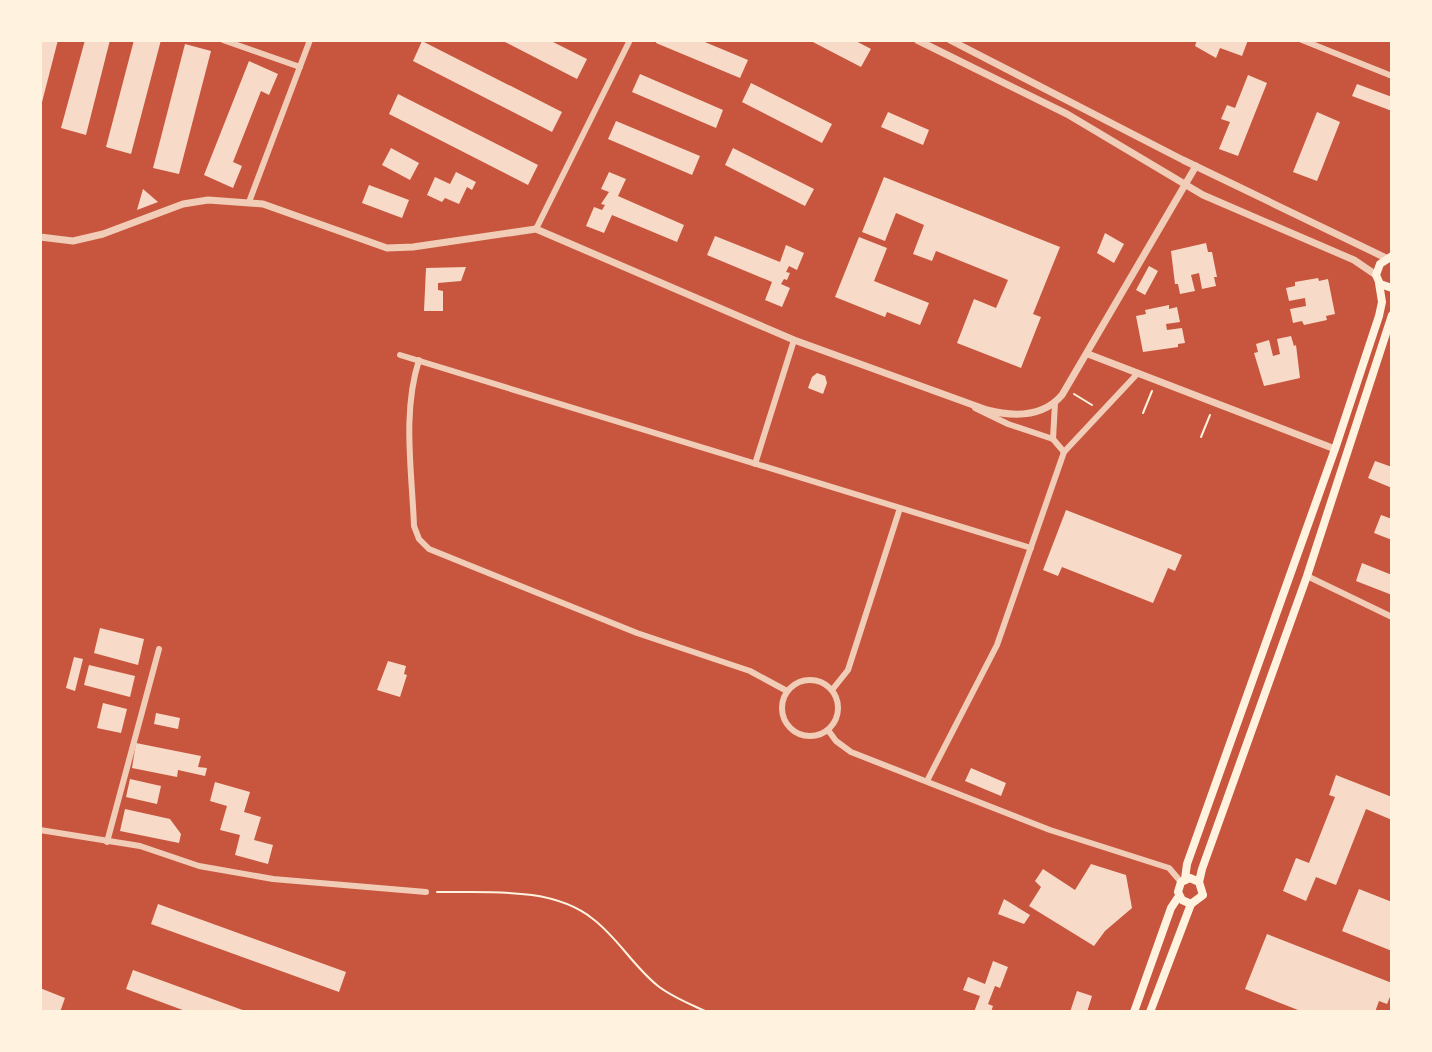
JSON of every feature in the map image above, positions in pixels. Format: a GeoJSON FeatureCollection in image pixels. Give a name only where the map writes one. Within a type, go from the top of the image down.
{"type":"FeatureCollection","features":[{"type":"Feature","properties":{"kind":"main road"},"geometry":{"type":"LineString","coordinates":[[1134,1012],[1171,908],[1179,896],[1187,864],[1335,449],[1379,316],[1382,302],[1378,267],[1390,257]]}},
{"type":"Feature","properties":{"kind":"main road"},"geometry":{"type":"LineString","coordinates":[[1378,279],[1392,288]]}},
{"type":"Feature","properties":{"kind":"main road"},"geometry":{"type":"LineString","coordinates":[[1150,1012],[1191,904],[1203,895],[1199,882],[1307,576],[1392,315]]}},
{"type":"Feature","properties":{"kind":"main road"},"geometry":{"type":"LineString","coordinates":[[1183,881],[1199,882]]}},
{"type":"Feature","properties":{"kind":"main road"},"geometry":{"type":"LineString","coordinates":[[1179,896],[1191,904]]}},
{"type":"Feature","properties":{"kind":"street"},"geometry":{"type":"LineString","coordinates":[[223,40],[300,67]]}},
{"type":"Feature","properties":{"kind":"street"},"geometry":{"type":"LineString","coordinates":[[249,202],[310,40]]}},
{"type":"Feature","properties":{"kind":"street"},"geometry":{"type":"LineString","coordinates":[[536,229],[630,40]]}},
{"type":"Feature","properties":{"kind":"street"},"geometry":{"type":"LineString","coordinates":[[917,40],[1067,114],[1185,185],[1362,263],[1378,279]]}},
{"type":"Feature","properties":{"kind":"street"},"geometry":{"type":"LineString","coordinates":[[950,40],[1196,166],[1390,257]]}},
{"type":"Feature","properties":{"kind":"street"},"geometry":{"type":"LineString","coordinates":[[1302,40],[1392,76]]}},
{"type":"Feature","properties":{"kind":"street"},"geometry":{"type":"LineString","coordinates":[[40,237],[57,241],[88,238],[193,202],[249,202],[271,207],[387,248],[536,229],[794,340],[994,412],[1019,414],[1035,412],[1055,403],[1066,390],[1196,166]]}},
{"type":"Feature","properties":{"kind":"street"},"geometry":{"type":"LineString","coordinates":[[755,464],[794,340]]}},
{"type":"Feature","properties":{"kind":"street"},"geometry":{"type":"LineString","coordinates":[[1088,354],[1335,449]]}},
{"type":"Feature","properties":{"kind":"street"},"geometry":{"type":"LineString","coordinates":[[400,355],[1031,548]]}},
{"type":"Feature","properties":{"kind":"street"},"geometry":{"type":"LineString","coordinates":[[419,360],[412,382],[409,412],[414,526],[419,539],[429,549],[637,633],[750,671],[787,691]]}},
{"type":"Feature","properties":{"kind":"street"},"geometry":{"type":"LineString","coordinates":[[927,781],[997,645],[1064,452],[1138,373]]}},
{"type":"Feature","properties":{"kind":"street"},"geometry":{"type":"LineString","coordinates":[[966,402],[1008,424],[1053,439],[1064,452]]}},
{"type":"Feature","properties":{"kind":"street"},"geometry":{"type":"LineString","coordinates":[[1053,439],[1055,403]]}},
{"type":"Feature","properties":{"kind":"street"},"geometry":{"type":"LineString","coordinates":[[832,690],[848,670],[900,508]]}},
{"type":"Feature","properties":{"kind":"street"},"geometry":{"type":"LineString","coordinates":[[1307,576],[1392,617]]}},
{"type":"Feature","properties":{"kind":"street"},"geometry":{"type":"LineString","coordinates":[[107,842],[159,649]]}},
{"type":"Feature","properties":{"kind":"street"},"geometry":{"type":"LineString","coordinates":[[812,679],[832,690],[838,702],[838,712],[828,730],[808,736],[791,729],[784,720],[781,708],[787,691],[795,683],[812,679]]}},
{"type":"Feature","properties":{"kind":"street"},"geometry":{"type":"LineString","coordinates":[[828,730],[836,741],[851,752],[1050,830],[1169,868],[1183,881]]}},
{"type":"Feature","properties":{"kind":"street"},"geometry":{"type":"LineString","coordinates":[[40,830],[140,846],[199,866],[273,879],[426,892]]}},
{"type":"Feature","properties":{"kind":"path"},"geometry":{"type":"LineString","coordinates":[[1066,390],[1102,412]]}},
{"type":"Feature","properties":{"kind":"path"},"geometry":{"type":"LineString","coordinates":[[1143,413],[1152,391]]}},
{"type":"Feature","properties":{"kind":"path"},"geometry":{"type":"LineString","coordinates":[[1201,437],[1210,415]]}},
{"type":"Feature","properties":{"kind":"path"},"geometry":{"type":"LineString","coordinates":[[426,892],[499,893],[547,898],[574,906],[617,939],[631,960],[657,986],[707,1012]]}},
{"type":"Feature","properties":{"kind":"building"},"geometry":{"type":"Polygon","coordinates":[[[40,40],[58,40],[41,106],[40,106],[40,40]]]}},
{"type":"Feature","properties":{"kind":"building"},"geometry":{"type":"Polygon","coordinates":[[[85,40],[110,40],[86,135],[61,128],[85,40]]]}},
{"type":"Feature","properties":{"kind":"building"},"geometry":{"type":"Polygon","coordinates":[[[134,40],[161,40],[131,154],[106,147],[134,40]]]}},
{"type":"Feature","properties":{"kind":"building"},"geometry":{"type":"Polygon","coordinates":[[[501,40],[549,40],[587,59],[577,79],[501,40]]]}},
{"type":"Feature","properties":{"kind":"building"},"geometry":{"type":"Polygon","coordinates":[[[657,40],[700,40],[748,60],[740,78],[656,43],[657,40]]]}},
{"type":"Feature","properties":{"kind":"building"},"geometry":{"type":"Polygon","coordinates":[[[809,40],[854,40],[871,49],[861,67],[809,40]]]}},
{"type":"Feature","properties":{"kind":"building"},"geometry":{"type":"Polygon","coordinates":[[[1197,40],[1248,40],[1242,56],[1220,48],[1216,58],[1195,46],[1197,40]]]}},
{"type":"Feature","properties":{"kind":"building"},"geometry":{"type":"Polygon","coordinates":[[[422,41],[562,112],[552,132],[413,61],[422,41]]]}},
{"type":"Feature","properties":{"kind":"building"},"geometry":{"type":"Polygon","coordinates":[[[185,44],[211,51],[179,174],[153,168],[185,44]]]}},
{"type":"Feature","properties":{"kind":"building"},"geometry":{"type":"Polygon","coordinates":[[[249,61],[278,74],[269,95],[261,91],[233,162],[242,166],[233,188],[204,175],[249,61]]]}},
{"type":"Feature","properties":{"kind":"building"},"geometry":{"type":"Polygon","coordinates":[[[640,74],[723,110],[716,128],[632,92],[640,74]]]}},
{"type":"Feature","properties":{"kind":"building"},"geometry":{"type":"Polygon","coordinates":[[[1248,75],[1267,83],[1238,156],[1219,149],[1230,122],[1221,119],[1227,105],[1235,108],[1248,75]]]}},
{"type":"Feature","properties":{"kind":"building"},"geometry":{"type":"Polygon","coordinates":[[[751,83],[832,124],[822,143],[742,102],[751,83]]]}},
{"type":"Feature","properties":{"kind":"building"},"geometry":{"type":"Polygon","coordinates":[[[1357,84],[1392,97],[1392,111],[1352,96],[1357,84]]]}},
{"type":"Feature","properties":{"kind":"building"},"geometry":{"type":"Polygon","coordinates":[[[398,94],[538,165],[528,185],[389,114],[398,94]]]}},
{"type":"Feature","properties":{"kind":"building"},"geometry":{"type":"Polygon","coordinates":[[[888,112],[929,130],[923,145],[881,127],[888,112]]]}},
{"type":"Feature","properties":{"kind":"building"},"geometry":{"type":"Polygon","coordinates":[[[1317,112],[1340,122],[1317,181],[1293,172],[1317,112]]]}},
{"type":"Feature","properties":{"kind":"building"},"geometry":{"type":"Polygon","coordinates":[[[616,121],[700,156],[692,175],[608,139],[616,121]]]}},
{"type":"Feature","properties":{"kind":"building"},"geometry":{"type":"Polygon","coordinates":[[[391,148],[419,163],[410,180],[382,165],[391,148]]]}},
{"type":"Feature","properties":{"kind":"building"},"geometry":{"type":"Polygon","coordinates":[[[733,148],[814,189],[805,206],[725,165],[733,148]]]}},
{"type":"Feature","properties":{"kind":"building"},"geometry":{"type":"Polygon","coordinates":[[[456,172],[476,182],[472,190],[467,187],[459,204],[445,198],[442,202],[427,195],[435,177],[450,184],[456,172]]]}},
{"type":"Feature","properties":{"kind":"building"},"geometry":{"type":"Polygon","coordinates":[[[609,172],[626,179],[618,196],[684,225],[677,242],[612,215],[604,233],[586,226],[594,207],[602,210],[605,205],[601,204],[609,192],[601,189],[609,172]]]}},
{"type":"Feature","properties":{"kind":"building"},"geometry":{"type":"Polygon","coordinates":[[[884,177],[1060,247],[1033,314],[1041,317],[1021,368],[957,343],[974,299],[996,308],[1008,280],[936,251],[932,261],[913,254],[924,225],[896,213],[885,241],[862,232],[884,177]]]}},
{"type":"Feature","properties":{"kind":"building"},"geometry":{"type":"Polygon","coordinates":[[[369,185],[409,200],[402,218],[362,203],[369,185]]]}},
{"type":"Feature","properties":{"kind":"building"},"geometry":{"type":"Polygon","coordinates":[[[143,189],[158,202],[137,210],[143,189]]]}},
{"type":"Feature","properties":{"kind":"building"},"geometry":{"type":"Polygon","coordinates":[[[1105,233],[1124,244],[1114,263],[1097,253],[1105,233]]]}},
{"type":"Feature","properties":{"kind":"building"},"geometry":{"type":"Polygon","coordinates":[[[715,236],[780,262],[786,245],[804,253],[797,270],[789,266],[787,280],[784,279],[781,284],[790,288],[782,307],[765,300],[772,282],[707,255],[715,236]]]}},
{"type":"Feature","properties":{"kind":"building"},"geometry":{"type":"Polygon","coordinates":[[[859,237],[887,248],[874,281],[929,303],[920,325],[887,312],[885,317],[835,297],[859,237]]]}},
{"type":"Feature","properties":{"kind":"building"},"geometry":{"type":"Polygon","coordinates":[[[1206,243],[1208,252],[1212,252],[1216,286],[1202,289],[1199,273],[1191,275],[1195,291],[1180,294],[1178,284],[1175,284],[1171,251],[1206,243]]]}},
{"type":"Feature","properties":{"kind":"building"},"geometry":{"type":"Polygon","coordinates":[[[1149,266],[1158,271],[1145,295],[1136,290],[1149,266]]]}},
{"type":"Feature","properties":{"kind":"building"},"geometry":{"type":"Polygon","coordinates":[[[466,267],[461,281],[438,283],[438,290],[443,291],[443,311],[424,311],[426,268],[466,267]]]}},
{"type":"Feature","properties":{"kind":"building"},"geometry":{"type":"Polygon","coordinates":[[[1318,278],[1319,281],[1328,279],[1335,314],[1326,316],[1327,320],[1304,325],[1302,321],[1293,323],[1290,309],[1306,306],[1305,298],[1289,301],[1286,288],[1295,286],[1295,282],[1318,278]]]}},
{"type":"Feature","properties":{"kind":"building"},"geometry":{"type":"Polygon","coordinates":[[[1169,305],[1169,309],[1177,307],[1180,322],[1166,324],[1167,330],[1182,328],[1185,343],[1178,344],[1178,347],[1143,352],[1136,316],[1146,314],[1145,310],[1169,305]]]}},
{"type":"Feature","properties":{"kind":"building"},"geometry":{"type":"Polygon","coordinates":[[[1291,336],[1296,345],[1300,378],[1264,386],[1254,353],[1258,352],[1256,344],[1269,340],[1273,356],[1280,354],[1277,339],[1291,336]]]}},
{"type":"Feature","properties":{"kind":"building"},"geometry":{"type":"Polygon","coordinates":[[[817,373],[825,376],[827,383],[823,394],[808,388],[817,373]]]}},
{"type":"Feature","properties":{"kind":"building"},"geometry":{"type":"Polygon","coordinates":[[[1375,461],[1392,467],[1392,488],[1368,478],[1375,461]]]}},
{"type":"Feature","properties":{"kind":"building"},"geometry":{"type":"Polygon","coordinates":[[[1066,510],[1182,555],[1175,571],[1168,568],[1153,603],[1062,567],[1058,576],[1043,570],[1066,510]]]}},
{"type":"Feature","properties":{"kind":"building"},"geometry":{"type":"Polygon","coordinates":[[[1381,515],[1392,519],[1392,540],[1374,533],[1381,515]]]}},
{"type":"Feature","properties":{"kind":"building"},"geometry":{"type":"Polygon","coordinates":[[[1362,563],[1392,575],[1392,595],[1356,581],[1362,563]]]}},
{"type":"Feature","properties":{"kind":"building"},"geometry":{"type":"Polygon","coordinates":[[[100,628],[144,639],[138,665],[94,653],[100,628]]]}},
{"type":"Feature","properties":{"kind":"building"},"geometry":{"type":"Polygon","coordinates":[[[74,657],[83,659],[75,691],[66,688],[74,657]]]}},
{"type":"Feature","properties":{"kind":"building"},"geometry":{"type":"Polygon","coordinates":[[[388,661],[406,666],[404,674],[407,675],[400,697],[377,690],[388,661]]]}},
{"type":"Feature","properties":{"kind":"building"},"geometry":{"type":"Polygon","coordinates":[[[89,665],[135,676],[130,697],[84,685],[89,665]]]}},
{"type":"Feature","properties":{"kind":"building"},"geometry":{"type":"Polygon","coordinates":[[[103,703],[127,709],[121,733],[97,728],[103,703]]]}},
{"type":"Feature","properties":{"kind":"building"},"geometry":{"type":"Polygon","coordinates":[[[156,713],[180,718],[178,729],[154,724],[156,713]]]}},
{"type":"Feature","properties":{"kind":"building"},"geometry":{"type":"Polygon","coordinates":[[[136,743],[201,756],[198,767],[207,768],[205,776],[178,770],[177,777],[132,768],[136,743]]]}},
{"type":"Feature","properties":{"kind":"building"},"geometry":{"type":"Polygon","coordinates":[[[971,768],[1006,783],[1001,796],[965,781],[971,768]]]}},
{"type":"Feature","properties":{"kind":"building"},"geometry":{"type":"Polygon","coordinates":[[[1336,775],[1392,797],[1392,820],[1366,809],[1336,885],[1316,877],[1306,901],[1283,891],[1296,858],[1309,863],[1335,797],[1329,795],[1336,775]]]}},
{"type":"Feature","properties":{"kind":"building"},"geometry":{"type":"Polygon","coordinates":[[[130,779],[161,786],[157,804],[126,797],[130,779]]]}},
{"type":"Feature","properties":{"kind":"building"},"geometry":{"type":"Polygon","coordinates":[[[215,782],[250,792],[244,812],[261,817],[254,840],[273,845],[268,864],[235,855],[240,835],[220,830],[227,806],[210,801],[215,782]]]}},
{"type":"Feature","properties":{"kind":"building"},"geometry":{"type":"Polygon","coordinates":[[[125,809],[170,819],[181,834],[179,843],[120,831],[125,809]]]}},
{"type":"Feature","properties":{"kind":"building"},"geometry":{"type":"Polygon","coordinates":[[[1091,864],[1126,875],[1132,908],[1105,931],[1094,946],[1029,906],[1041,887],[1035,881],[1043,869],[1075,890],[1091,864]]]}},
{"type":"Feature","properties":{"kind":"building"},"geometry":{"type":"Polygon","coordinates":[[[1359,889],[1392,902],[1392,951],[1342,931],[1359,889]]]}},
{"type":"Feature","properties":{"kind":"building"},"geometry":{"type":"Polygon","coordinates":[[[1004,899],[1030,915],[1024,924],[998,914],[1004,899]]]}},
{"type":"Feature","properties":{"kind":"building"},"geometry":{"type":"Polygon","coordinates":[[[158,904],[346,972],[339,992],[151,924],[158,904]]]}},
{"type":"Feature","properties":{"kind":"building"},"geometry":{"type":"Polygon","coordinates":[[[1267,934],[1392,983],[1387,1004],[1379,1001],[1375,1012],[1303,1012],[1245,989],[1267,934]]]}},
{"type":"Feature","properties":{"kind":"building"},"geometry":{"type":"Polygon","coordinates":[[[993,961],[1008,967],[1000,988],[995,986],[988,1004],[993,1006],[991,1012],[974,1012],[980,996],[963,990],[968,977],[985,984],[993,961]]]}},
{"type":"Feature","properties":{"kind":"building"},"geometry":{"type":"Polygon","coordinates":[[[133,970],[248,1012],[188,1012],[126,989],[133,970]]]}},
{"type":"Feature","properties":{"kind":"building"},"geometry":{"type":"Polygon","coordinates":[[[40,988],[65,998],[60,1012],[40,1012],[40,988]]]}},
{"type":"Feature","properties":{"kind":"building"},"geometry":{"type":"Polygon","coordinates":[[[1077,991],[1092,996],[1087,1012],[1070,1012],[1077,991]]]}}]}
